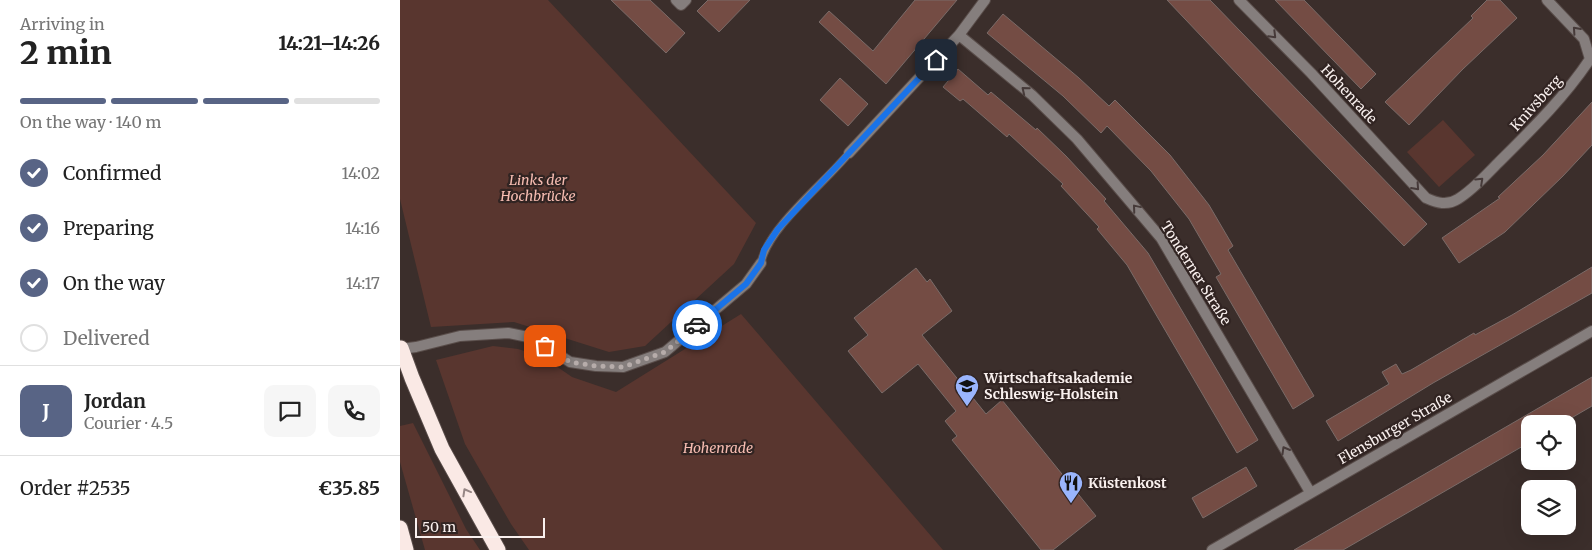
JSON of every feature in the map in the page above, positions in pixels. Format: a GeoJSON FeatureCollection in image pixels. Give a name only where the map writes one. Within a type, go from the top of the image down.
{"type":"FeatureCollection","features":[{"type":"Feature","properties":{"kind":"highway"},"geometry":{"type":"LineString","coordinates":[[400,349],[442,449],[498,550]]}},
{"type":"Feature","properties":{"kind":"highway"},"geometry":{"type":"LineString","coordinates":[[400,528],[406,550]]}},
{"type":"Feature","properties":{"kind":"street"},"geometry":{"type":"LineString","coordinates":[[676,0],[681,5],[686,0]]}},
{"type":"Feature","properties":{"kind":"street"},"geometry":{"type":"LineString","coordinates":[[849,153],[959,36],[985,0]]}},
{"type":"Feature","properties":{"kind":"street","name":"Hohenrade"},"geometry":{"type":"LineString","coordinates":[[1239,0],[1311,73],[1426,198],[1439,204]]}},
{"type":"Feature","properties":{"kind":"street","name":"Knivsberg"},"geometry":{"type":"LineString","coordinates":[[1439,204],[1458,200],[1477,184],[1572,85],[1590,59],[1584,39],[1547,0]]}},
{"type":"Feature","properties":{"kind":"street","name":"Tonderner Straße"},"geometry":{"type":"LineString","coordinates":[[959,36],[1032,96],[1077,138],[1161,238],[1310,492]]}},
{"type":"Feature","properties":{"kind":"street"},"geometry":{"type":"LineString","coordinates":[[400,349],[460,336],[508,333],[533,338],[570,362],[596,366],[623,367],[665,352],[746,284],[761,263]]}},
{"type":"Feature","properties":{"kind":"street","name":"Flensburger Straße"},"geometry":{"type":"LineString","coordinates":[[1212,550],[1592,331]]}},
{"type":"Feature","properties":{"kind":"lane"},"geometry":{"type":"LineString","coordinates":[[761,263],[764,250],[778,229],[849,153]]}},
{"type":"Feature","properties":{"kind":"green space","name":"Links der Hochbrücke"},"geometry":{"type":"Polygon","coordinates":[[[400,0],[548,0],[756,223],[734,264],[645,346],[609,352],[514,322],[431,327],[400,199],[400,0]]]}},
{"type":"Feature","properties":{"kind":"green space"},"geometry":{"type":"Polygon","coordinates":[[[1443,120],[1475,155],[1439,187],[1407,152],[1443,120]]]}},
{"type":"Feature","properties":{"kind":"green space","name":"Hohenrade"},"geometry":{"type":"Polygon","coordinates":[[[741,314],[943,550],[529,550],[511,524],[465,444],[436,360],[493,346],[518,349],[543,357],[572,377],[616,392],[741,314]]]}},
{"type":"Feature","properties":{"kind":"green space"},"geometry":{"type":"Polygon","coordinates":[[[413,423],[466,529],[480,550],[425,550],[400,462],[400,426],[413,423]]]}},
{"type":"Feature","properties":{"kind":"building"},"geometry":{"type":"Polygon","coordinates":[[[611,0],[650,0],[685,33],[666,53],[611,0]]]}},
{"type":"Feature","properties":{"kind":"building"},"geometry":{"type":"Polygon","coordinates":[[[708,0],[750,0],[719,32],[697,11],[708,0]]]}},
{"type":"Feature","properties":{"kind":"building"},"geometry":{"type":"Polygon","coordinates":[[[915,0],[957,0],[886,84],[819,22],[829,11],[873,51],[915,0]]]}},
{"type":"Feature","properties":{"kind":"building"},"geometry":{"type":"Polygon","coordinates":[[[1167,0],[1210,0],[1427,224],[1404,246],[1167,0]]]}},
{"type":"Feature","properties":{"kind":"building"},"geometry":{"type":"Polygon","coordinates":[[[1275,0],[1304,0],[1376,74],[1361,89],[1275,0]]]}},
{"type":"Feature","properties":{"kind":"building"},"geometry":{"type":"Polygon","coordinates":[[[1487,0],[1500,0],[1517,18],[1463,69],[1409,125],[1385,102],[1473,18],[1471,16],[1487,0]]]}},
{"type":"Feature","properties":{"kind":"building"},"geometry":{"type":"Polygon","coordinates":[[[1003,14],[1109,106],[1115,100],[1170,155],[1209,205],[1233,246],[1228,250],[1314,396],[1293,409],[1216,277],[1221,274],[1189,219],[1151,171],[1107,126],[1101,133],[1063,96],[987,33],[1003,14]]]}},
{"type":"Feature","properties":{"kind":"building"},"geometry":{"type":"Polygon","coordinates":[[[958,69],[988,95],[991,92],[1036,130],[1037,128],[1106,199],[1104,201],[1148,253],[1258,440],[1237,453],[1127,265],[1097,229],[1099,227],[1061,186],[1063,184],[1009,134],[1007,137],[963,99],[960,101],[943,87],[958,69]]]}},
{"type":"Feature","properties":{"kind":"building"},"geometry":{"type":"Polygon","coordinates":[[[840,78],[868,104],[848,126],[820,100],[840,78]]]}},
{"type":"Feature","properties":{"kind":"building"},"geometry":{"type":"Polygon","coordinates":[[[1592,102],[1592,145],[1505,232],[1459,263],[1442,238],[1500,198],[1498,197],[1543,155],[1592,102]]]}},
{"type":"Feature","properties":{"kind":"building"},"geometry":{"type":"Polygon","coordinates":[[[1592,267],[1592,293],[1433,383],[1338,441],[1326,421],[1389,384],[1382,372],[1396,364],[1402,374],[1411,370],[1474,333],[1475,335],[1512,315],[1592,267]]]}},
{"type":"Feature","properties":{"kind":"building","name":"Wirtschaftsakademie Schleswig-Holstein"},"geometry":{"type":"Polygon","coordinates":[[[916,268],[927,282],[930,279],[952,311],[922,335],[986,414],[1002,400],[1096,516],[1053,550],[1041,550],[952,440],[957,436],[945,421],[956,411],[918,364],[882,393],[848,351],[868,335],[854,318],[916,268]]]}},
{"type":"Feature","properties":{"kind":"building"},"geometry":{"type":"Polygon","coordinates":[[[1592,377],[1592,406],[1576,415],[1527,415],[1592,377]]]}},
{"type":"Feature","properties":{"kind":"building"},"geometry":{"type":"Polygon","coordinates":[[[1521,418],[1521,447],[1343,550],[1294,550],[1521,418]]]}},
{"type":"Feature","properties":{"kind":"building"},"geometry":{"type":"Polygon","coordinates":[[[1246,467],[1257,486],[1203,518],[1192,498],[1246,467]]]}},
{"type":"Feature","properties":{"kind":"way so far"},"geometry":{"type":"LineString","coordinates":[[545,346],[570,362],[596,366],[623,367],[665,352],[697,325]]}},
{"type":"Feature","properties":{"kind":"place","name":"Wirtschaftsakademie Schleswig-Holstein"},"geometry":{"type":"Point","coordinates":[967,407]}},
{"type":"Feature","properties":{"kind":"place","name":"Küstenkost"},"geometry":{"type":"Point","coordinates":[1071,504]}},
{"type":"Feature","properties":{"kind":"route"},"geometry":{"type":"LineString","coordinates":[[697,325],[746,284],[761,263],[764,250],[778,229],[936,60]]}}]}
